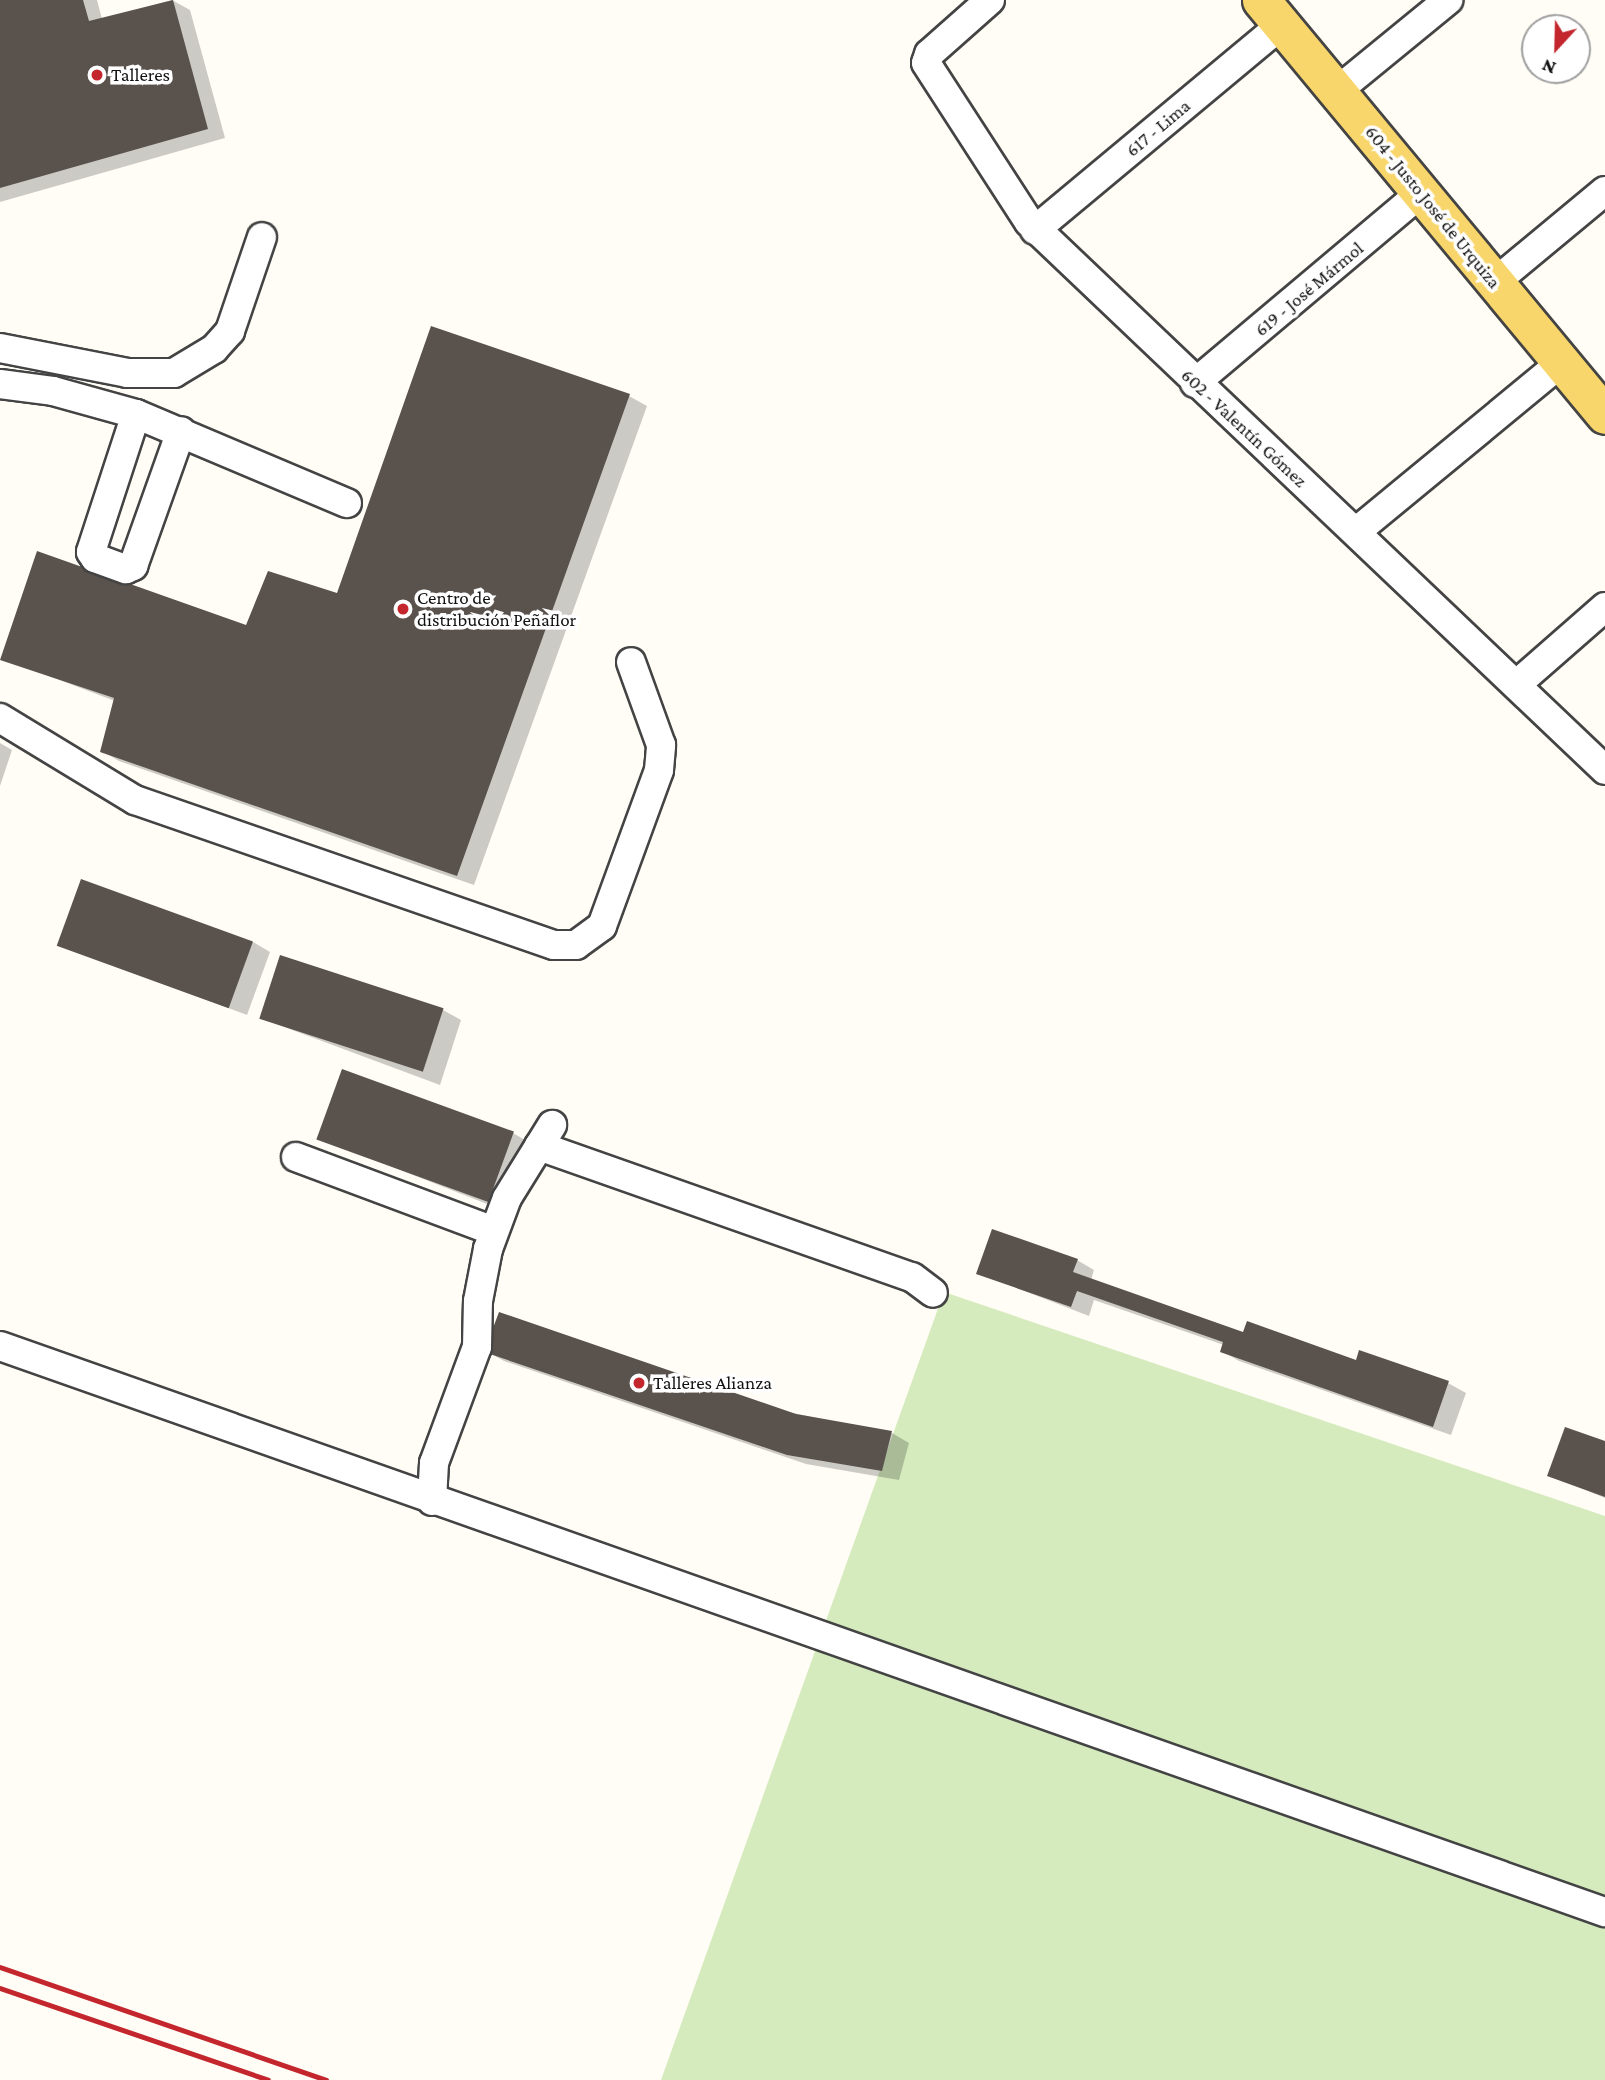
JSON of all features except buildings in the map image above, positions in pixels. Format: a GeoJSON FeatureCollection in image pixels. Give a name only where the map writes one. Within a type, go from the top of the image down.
{"type":"FeatureCollection","features":[{"type":"Feature","properties":{"kind":"main road","name":"604 - Justo José de Urquiza"},"geometry":{"type":"LineString","coordinates":[[1271,12],[1605,415]]}},
{"type":"Feature","properties":{"kind":"street","name":"602 - Valentín Gómez"},"geometry":{"type":"LineString","coordinates":[[990,0],[929,54],[928,71],[1035,230],[1195,383],[1357,531],[1605,770]]}},
{"type":"Feature","properties":{"kind":"street"},"geometry":{"type":"LineString","coordinates":[[1337,91],[1448,0]]}},
{"type":"Feature","properties":{"kind":"street","name":"617 - Lima"},"geometry":{"type":"LineString","coordinates":[[1035,230],[1271,12]]}},
{"type":"Feature","properties":{"kind":"street"},"geometry":{"type":"LineString","coordinates":[[1494,283],[1605,191]]}},
{"type":"Feature","properties":{"kind":"street","name":"619 - José Mármol"},"geometry":{"type":"LineString","coordinates":[[1195,383],[1421,193]]}},
{"type":"Feature","properties":{"kind":"street"},"geometry":{"type":"LineString","coordinates":[[0,348],[127,373],[174,373],[214,349],[230,331],[262,237]]}},
{"type":"Feature","properties":{"kind":"street"},"geometry":{"type":"LineString","coordinates":[[1357,531],[1562,362]]}},
{"type":"Feature","properties":{"kind":"street"},"geometry":{"type":"LineString","coordinates":[[0,384],[53,390],[136,414],[347,503]]}},
{"type":"Feature","properties":{"kind":"street"},"geometry":{"type":"LineString","coordinates":[[136,414],[91,552],[105,562],[126,569],[133,566],[181,431]]}},
{"type":"Feature","properties":{"kind":"street"},"geometry":{"type":"LineString","coordinates":[[1517,684],[1605,607]]}},
{"type":"Feature","properties":{"kind":"street"},"geometry":{"type":"LineString","coordinates":[[0,718],[135,800],[554,945],[576,945],[602,926],[659,770],[661,745],[631,662]]}},
{"type":"Feature","properties":{"kind":"street"},"geometry":{"type":"LineString","coordinates":[[432,1501],[434,1463],[477,1347],[478,1301],[494,1231],[507,1198],[546,1135],[912,1277],[933,1293]]}},
{"type":"Feature","properties":{"kind":"street"},"geometry":{"type":"LineString","coordinates":[[296,1157],[494,1231]]}},
{"type":"Feature","properties":{"kind":"street"},"geometry":{"type":"LineString","coordinates":[[0,1346],[432,1501],[1605,1912]]}},
{"type":"Feature","properties":{"kind":"green space"},"geometry":{"type":"Polygon","coordinates":[[[944,1292],[1605,1516],[1605,2080],[661,2080],[944,1292]]]}},
{"type":"Feature","properties":{"kind":"railway"},"geometry":{"type":"LineString","coordinates":[[0,1967],[326,2080]]}},
{"type":"Feature","properties":{"kind":"railway"},"geometry":{"type":"LineString","coordinates":[[0,1988],[268,2080]]}},
{"type":"Feature","properties":{"kind":"place","name":"Talleres"},"geometry":{"type":"Point","coordinates":[97,75]}},
{"type":"Feature","properties":{"kind":"place","name":"Centro de distribución Peñaflor"},"geometry":{"type":"Point","coordinates":[403,609]}},
{"type":"Feature","properties":{"kind":"place","name":"Talleres Alianza"},"geometry":{"type":"Point","coordinates":[639,1383]}}]}
